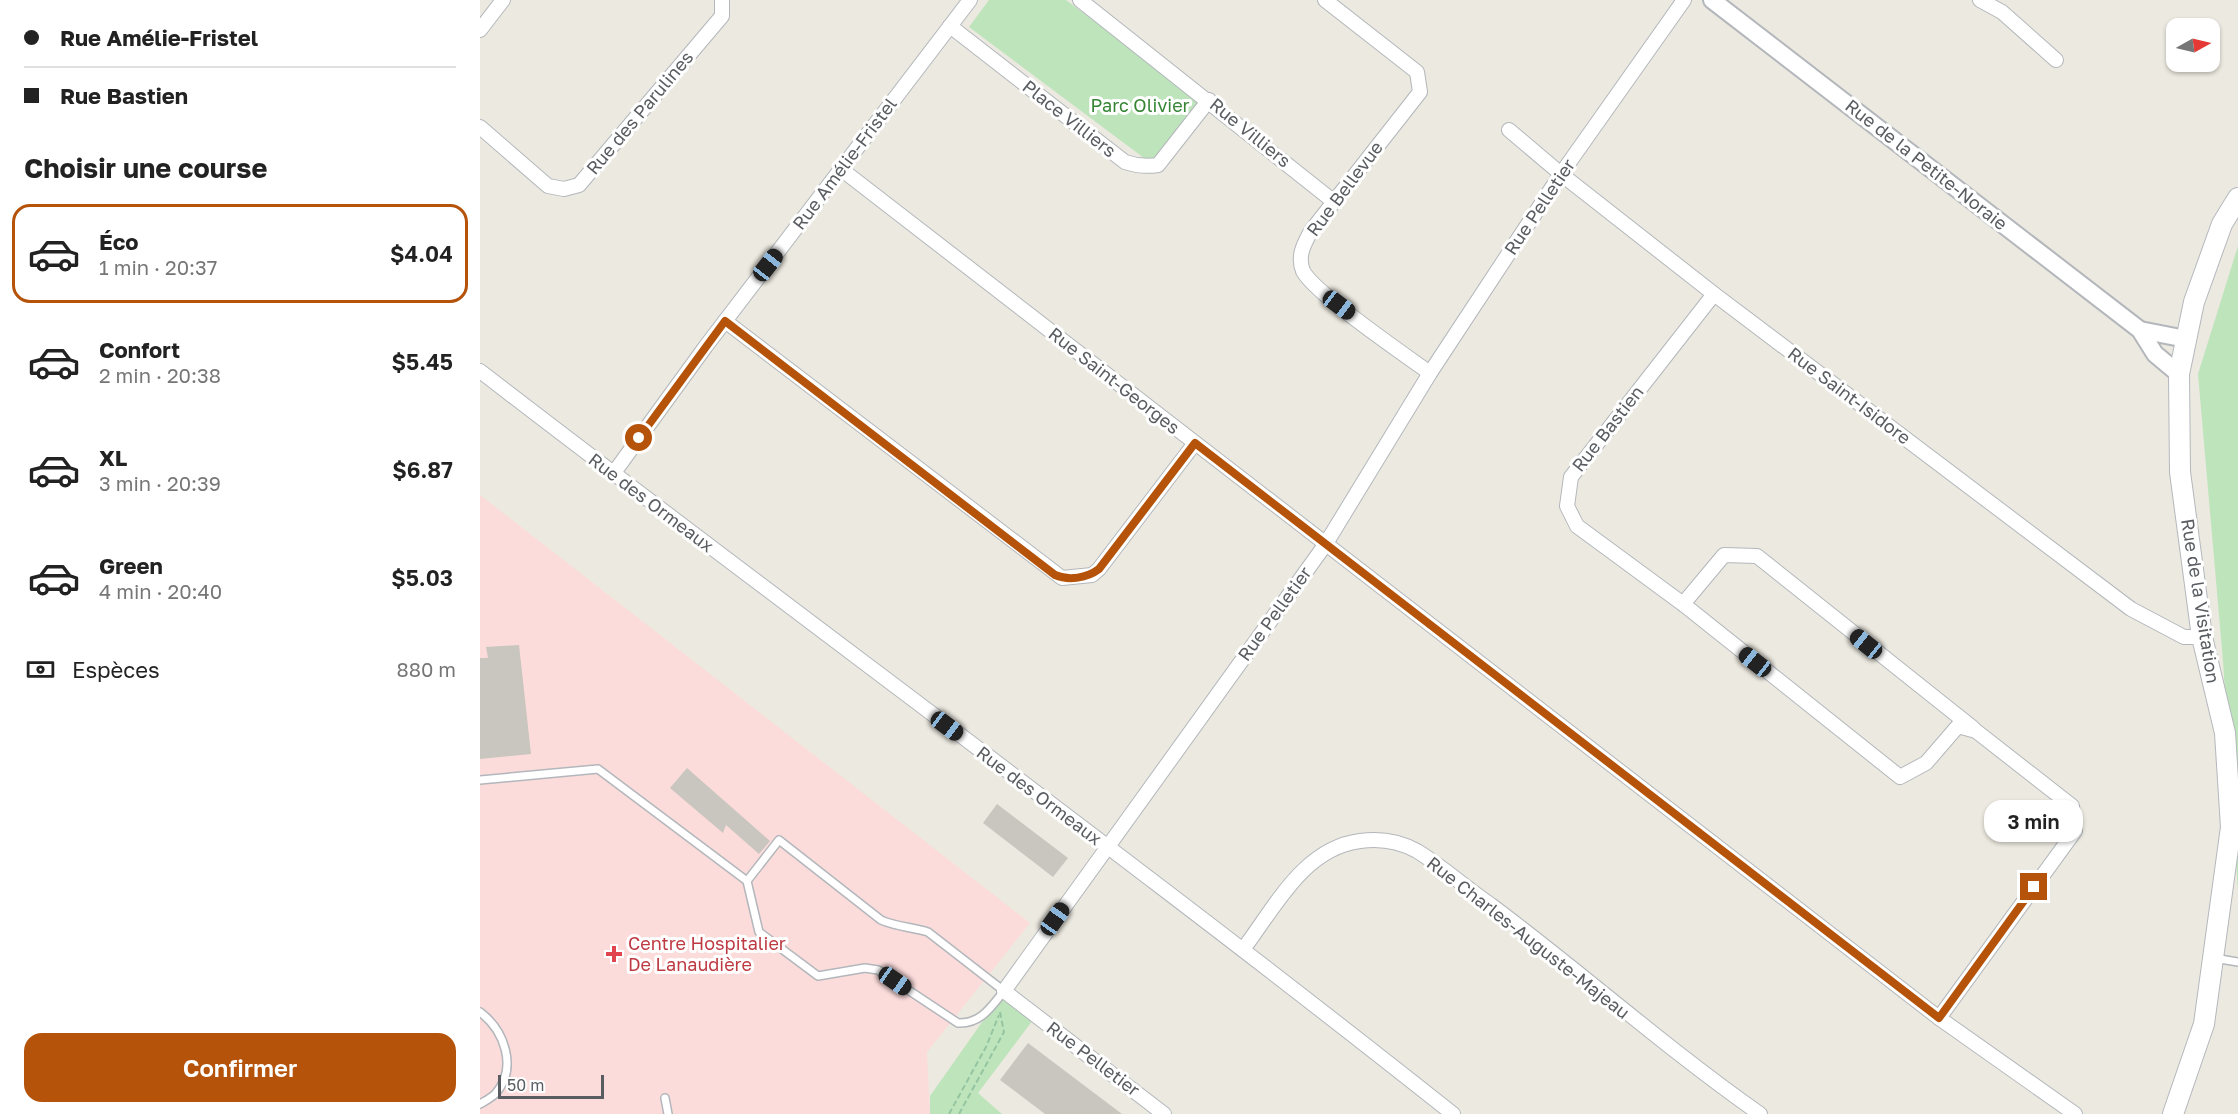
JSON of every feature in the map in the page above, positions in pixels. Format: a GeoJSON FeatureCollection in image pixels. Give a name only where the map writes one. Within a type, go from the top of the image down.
{"type":"FeatureCollection","features":[{"type":"Feature","properties":{"kind":"main road","name":"Rue de la Visitation"},"geometry":{"type":"LineString","coordinates":[[2173,1114],[2204,1024],[2231,827],[2225,733],[2202,637],[2180,472],[2179,374],[2194,302],[2222,224],[2238,198]]}},
{"type":"Feature","properties":{"kind":"street"},"geometry":{"type":"LineString","coordinates":[[480,30],[503,0]]}},
{"type":"Feature","properties":{"kind":"street","name":"Rue des Parulines"},"geometry":{"type":"LineString","coordinates":[[480,127],[548,186],[564,189],[579,185],[722,16],[722,0]]}},
{"type":"Feature","properties":{"kind":"street","name":"Rue Amélie-Fristel"},"geometry":{"type":"LineString","coordinates":[[613,474],[725,321],[970,0]]}},
{"type":"Feature","properties":{"kind":"street","name":"Rue Villiers"},"geometry":{"type":"LineString","coordinates":[[1080,0],[1209,100],[1333,201]]}},
{"type":"Feature","properties":{"kind":"street","name":"Rue Bellevue"},"geometry":{"type":"LineString","coordinates":[[1325,0],[1417,72],[1420,92],[1333,201],[1303,246],[1300,257],[1303,270],[1322,292],[1430,373]]}},
{"type":"Feature","properties":{"kind":"street","name":"Rue Pelletier"},"geometry":{"type":"LineString","coordinates":[[1164,1114],[1004,991],[1106,846],[1325,545],[1430,373],[1561,174],[1684,0]]}},
{"type":"Feature","properties":{"kind":"street","name":"Rue de la Petite-Noraie"},"geometry":{"type":"LineString","coordinates":[[1712,0],[2140,330],[2155,354],[2179,374]]}},
{"type":"Feature","properties":{"kind":"street"},"geometry":{"type":"LineString","coordinates":[[1980,0],[2002,12],[2056,60]]}},
{"type":"Feature","properties":{"kind":"street","name":"Place Villiers"},"geometry":{"type":"LineString","coordinates":[[950,26],[1125,162],[1134,165],[1145,167],[1158,165],[1209,100]]}},
{"type":"Feature","properties":{"kind":"street","name":"Rue Saint-Isidore"},"geometry":{"type":"LineString","coordinates":[[1509,130],[1561,174],[1714,294],[2131,609],[2184,637],[2202,637]]}},
{"type":"Feature","properties":{"kind":"street","name":"Rue Saint-Georges"},"geometry":{"type":"LineString","coordinates":[[842,169],[1939,1018],[2075,1114]]}},
{"type":"Feature","properties":{"kind":"street","name":"Rue Bastien"},"geometry":{"type":"LineString","coordinates":[[1714,294],[1571,477],[1567,506],[1576,526],[1683,604],[1900,777],[1926,763],[1958,726],[1976,730]]}},
{"type":"Feature","properties":{"kind":"street"},"geometry":{"type":"LineString","coordinates":[[725,321],[1062,578],[1092,575],[1099,569],[1195,443]]}},
{"type":"Feature","properties":{"kind":"street","name":"Rue de la Petite-Noraie"},"geometry":{"type":"LineString","coordinates":[[2140,330],[2186,339]]}},
{"type":"Feature","properties":{"kind":"street","name":"Rue des Ormeaux"},"geometry":{"type":"LineString","coordinates":[[480,371],[613,474],[1244,948],[1453,1114]]}},
{"type":"Feature","properties":{"kind":"street"},"geometry":{"type":"LineString","coordinates":[[1683,604],[1724,555],[1757,556],[2072,806],[2075,831],[1939,1018]]}},
{"type":"Feature","properties":{"kind":"street","name":"Rue Charles-Auguste-Majeau"},"geometry":{"type":"LineString","coordinates":[[1244,948],[1300,872],[1321,854],[1359,841],[1390,840],[1417,851],[1527,932],[1633,1019],[1760,1114]]}},
{"type":"Feature","properties":{"kind":"lane"},"geometry":{"type":"LineString","coordinates":[[480,780],[598,769],[747,881],[759,932],[818,976],[865,968],[878,970],[958,1023],[971,1024],[983,1016],[1004,991],[928,932],[916,928],[897,927],[881,920],[779,840],[747,881]]}},
{"type":"Feature","properties":{"kind":"lane"},"geometry":{"type":"LineString","coordinates":[[2214,958],[2238,962]]}},
{"type":"Feature","properties":{"kind":"lane"},"geometry":{"type":"LineString","coordinates":[[480,1012],[493,1022],[505,1045],[507,1070],[496,1093],[480,1104]]}},
{"type":"Feature","properties":{"kind":"lane"},"geometry":{"type":"LineString","coordinates":[[665,1098],[669,1114]]}},
{"type":"Feature","properties":{"kind":"path"},"geometry":{"type":"LineString","coordinates":[[949,1114],[986,1047],[1000,1012],[1004,1032],[959,1114]]}},
{"type":"Feature","properties":{"kind":"shaded area"},"geometry":{"type":"Polygon","coordinates":[[[480,495],[1030,923],[927,1052],[930,1114],[480,1114],[480,495]]]}},
{"type":"Feature","properties":{"kind":"green space","name":"Parc Olivier"},"geometry":{"type":"Polygon","coordinates":[[[989,0],[1066,0],[1200,100],[1152,164],[969,27],[989,0]]]}},
{"type":"Feature","properties":{"kind":"green space"},"geometry":{"type":"Polygon","coordinates":[[[2238,246],[2238,891],[2223,661],[2198,374],[2238,246]]]}},
{"type":"Feature","properties":{"kind":"green space"},"geometry":{"type":"Polygon","coordinates":[[[1004,991],[1036,1016],[978,1093],[1002,1114],[930,1114],[930,1096],[1004,991]]]}},
{"type":"Feature","properties":{"kind":"building"},"geometry":{"type":"Polygon","coordinates":[[[519,645],[531,754],[480,759],[480,658],[488,658],[486,647],[519,645]]]}},
{"type":"Feature","properties":{"kind":"building"},"geometry":{"type":"Polygon","coordinates":[[[687,768],[770,841],[759,854],[726,825],[723,833],[670,788],[687,768]]]}},
{"type":"Feature","properties":{"kind":"building"},"geometry":{"type":"Polygon","coordinates":[[[997,804],[1068,858],[1053,877],[983,823],[997,804]]]}},
{"type":"Feature","properties":{"kind":"building"},"geometry":{"type":"Polygon","coordinates":[[[1028,1043],[1122,1114],[1045,1114],[1000,1080],[1028,1043]]]}},
{"type":"Feature","properties":{"kind":"place","name":"Centre Hospitalier De Lanaudière"},"geometry":{"type":"Point","coordinates":[614,954]}},
{"type":"Feature","properties":{"kind":"route"},"geometry":{"type":"LineString","coordinates":[[639,438],[725,321],[1055,575],[1071,579],[1092,575],[1099,569],[1115,551],[1195,443],[1939,1018],[2034,887]]}}]}
